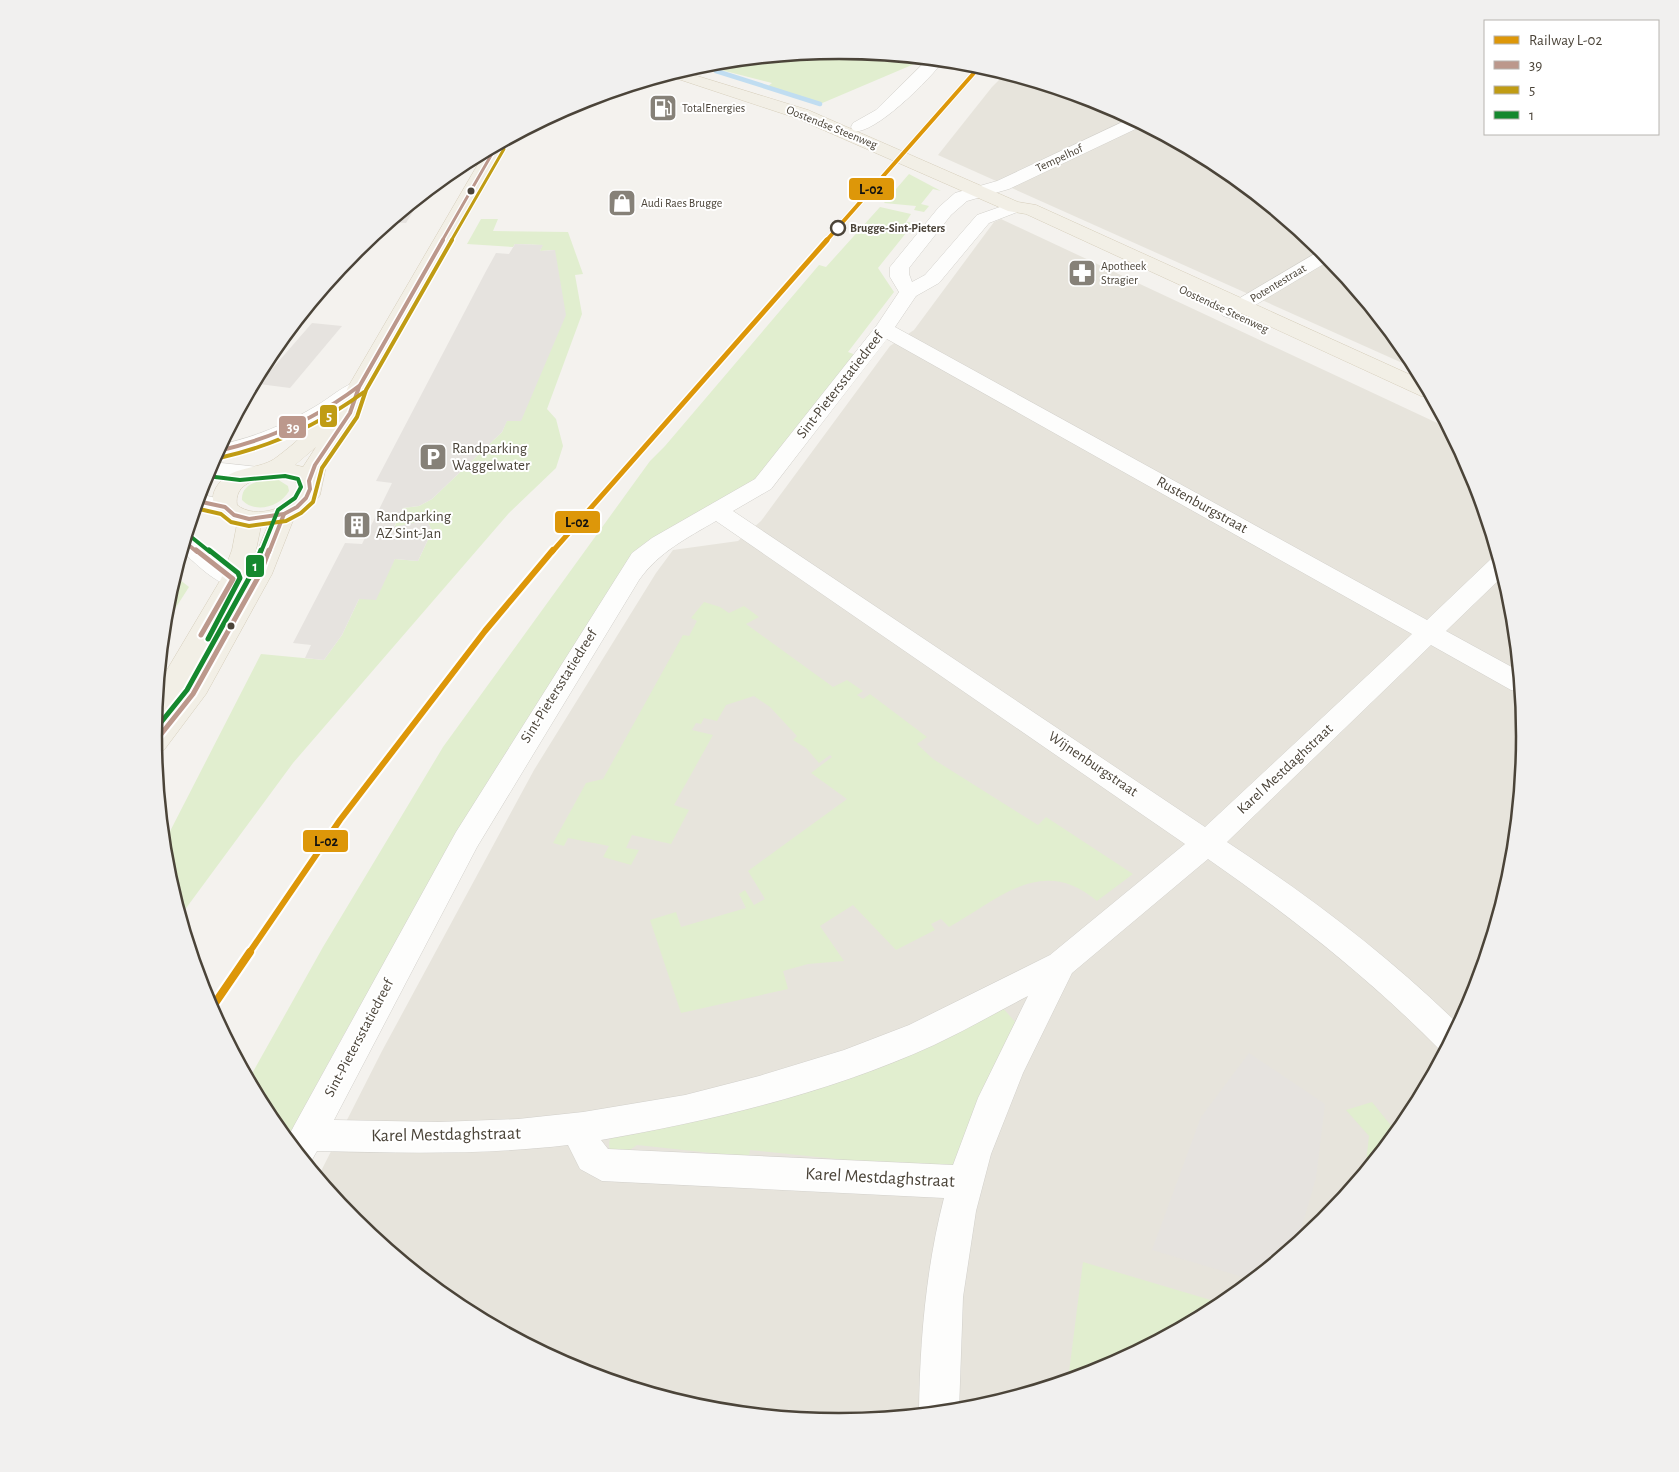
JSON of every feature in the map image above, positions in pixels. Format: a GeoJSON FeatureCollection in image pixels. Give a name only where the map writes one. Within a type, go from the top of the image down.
{"type":"FeatureCollection","features":[{"type":"Feature","properties":{"kind":"main road","name":"Oostendse Steenweg"},"geometry":{"type":"LineString","coordinates":[[685,77],[802,114],[1014,207],[1018,214],[1420,387]]}},
{"type":"Feature","properties":{"kind":"main road"},"geometry":{"type":"LineString","coordinates":[[309,481],[303,474],[278,468],[251,472],[237,479],[228,488],[223,498],[225,507],[234,515],[249,519],[266,518],[284,514],[306,498],[310,489],[309,481],[315,465],[350,413],[359,387],[491,155]]}},
{"type":"Feature","properties":{"kind":"main road","name":"Oostendse Steenweg"},"geometry":{"type":"LineString","coordinates":[[1236,308],[1430,404]]}},
{"type":"Feature","properties":{"kind":"main road"},"geometry":{"type":"LineString","coordinates":[[278,468],[312,439],[334,412],[359,387]]}},
{"type":"Feature","properties":{"kind":"main road"},"geometry":{"type":"LineString","coordinates":[[162,732],[193,694],[260,574],[284,514]]}},
{"type":"Feature","properties":{"kind":"main road"},"geometry":{"type":"LineString","coordinates":[[163,712],[168,692],[233,579],[241,561],[249,532],[249,519]]}},
{"type":"Feature","properties":{"kind":"street"},"geometry":{"type":"LineString","coordinates":[[859,127],[882,113],[931,65]]}},
{"type":"Feature","properties":{"kind":"street","name":"Tempelhof"},"geometry":{"type":"LineString","coordinates":[[979,192],[1003,185],[1130,125]]}},
{"type":"Feature","properties":{"kind":"street"},"geometry":{"type":"LineString","coordinates":[[908,292],[897,273],[900,267],[951,204],[961,196],[979,192]]}},
{"type":"Feature","properties":{"kind":"street","name":"Sint-Pietersstatiedreef"},"geometry":{"type":"LineString","coordinates":[[303,1144],[466,840],[641,559],[660,543],[763,484],[884,329],[908,292],[932,279],[983,219],[1014,207]]}},
{"type":"Feature","properties":{"kind":"street","name":"Potentestraat"},"geometry":{"type":"LineString","coordinates":[[1236,308],[1319,258]]}},
{"type":"Feature","properties":{"kind":"street","name":"Rustenburgstraat"},"geometry":{"type":"LineString","coordinates":[[884,329],[1430,631],[1514,679]]}},
{"type":"Feature","properties":{"kind":"street"},"geometry":{"type":"LineString","coordinates":[[226,449],[260,442],[279,435],[326,410],[359,387]]}},
{"type":"Feature","properties":{"kind":"street"},"geometry":{"type":"LineString","coordinates":[[218,469],[251,472]]}},
{"type":"Feature","properties":{"kind":"street"},"geometry":{"type":"LineString","coordinates":[[204,502],[225,507]]}},
{"type":"Feature","properties":{"kind":"street","name":"Wijnenburgstraat"},"geometry":{"type":"LineString","coordinates":[[717,512],[1289,898],[1423,1011],[1448,1035]]}},
{"type":"Feature","properties":{"kind":"street"},"geometry":{"type":"LineString","coordinates":[[190,546],[233,579]]}},
{"type":"Feature","properties":{"kind":"street","name":"Karel Mestdaghstraat"},"geometry":{"type":"LineString","coordinates":[[303,1144],[518,1135],[583,1128],[684,1110],[759,1091],[846,1064],[921,1034],[1061,964],[1208,842],[1496,569]]}},
{"type":"Feature","properties":{"kind":"street","name":"Karel Mestdaghstraat"},"geometry":{"type":"LineString","coordinates":[[583,1128],[584,1148],[590,1158],[602,1165],[965,1182],[988,1115],[1061,964]]}},
{"type":"Feature","properties":{"kind":"street"},"geometry":{"type":"LineString","coordinates":[[939,1405],[941,1338],[948,1270],[965,1182]]}},
{"type":"Feature","properties":{"kind":"shaded area"},"geometry":{"type":"Polygon","coordinates":[[[1000,79],[1057,95],[1099,110],[1178,149],[1216,173],[1286,227],[1318,257],[1349,289],[1406,365],[938,155],[1000,79]]]}},
{"type":"Feature","properties":{"kind":"shaded area"},"geometry":{"type":"Polygon","coordinates":[[[414,210],[406,223],[398,223],[414,210]]]}},
{"type":"Feature","properties":{"kind":"shaded area"},"geometry":{"type":"Polygon","coordinates":[[[1001,219],[1441,425],[1481,518],[1504,604],[1511,648],[1517,736],[1515,780],[1504,868],[1494,911],[1481,954],[1447,1036],[1403,1112],[1377,1148],[1349,1183],[1286,1245],[1216,1299],[1178,1323],[1099,1362],[1057,1377],[1015,1390],[972,1400],[928,1407],[884,1412],[795,1412],[707,1400],[664,1390],[580,1362],[501,1323],[463,1299],[393,1245],[361,1215],[321,1171],[382,1051],[534,770],[656,573],[673,550],[738,541],[761,521],[890,346],[914,330],[994,222],[1001,219]]]}},
{"type":"Feature","properties":{"kind":"shaded area","name":"Randparking Waggelwater"},"geometry":{"type":"Polygon","coordinates":[[[515,244],[543,245],[540,251],[555,250],[566,315],[521,421],[507,421],[502,432],[432,499],[419,506],[403,508],[394,527],[427,520],[432,531],[418,561],[395,559],[376,600],[359,599],[342,635],[324,660],[305,658],[311,645],[293,643],[345,543],[362,544],[392,483],[376,481],[496,253],[509,254],[515,244]]]}},
{"type":"Feature","properties":{"kind":"shaded area"},"geometry":{"type":"Polygon","coordinates":[[[312,323],[342,326],[290,388],[261,384],[312,323]]]}},
{"type":"Feature","properties":{"kind":"shaded area"},"geometry":{"type":"Polygon","coordinates":[[[1249,1053],[1325,1104],[1316,1178],[1300,1232],[1245,1278],[1152,1250],[1201,1117],[1249,1053]]]}},
{"type":"Feature","properties":{"kind":"green space"},"geometry":{"type":"Polygon","coordinates":[[[795,60],[884,60],[915,64],[820,104],[767,87],[772,83],[721,70],[795,60]]]}},
{"type":"Feature","properties":{"kind":"green space"},"geometry":{"type":"Polygon","coordinates":[[[909,174],[941,191],[933,189],[921,204],[929,206],[924,212],[914,210],[916,206],[884,203],[909,174]]]}},
{"type":"Feature","properties":{"kind":"green space"},"geometry":{"type":"Polygon","coordinates":[[[880,207],[911,214],[906,222],[914,223],[878,268],[894,292],[848,352],[856,355],[756,481],[659,534],[639,551],[621,571],[487,783],[291,1132],[252,1073],[323,947],[443,747],[650,461],[665,446],[819,265],[826,267],[880,207]]]}},
{"type":"Feature","properties":{"kind":"green space"},"geometry":{"type":"Polygon","coordinates":[[[481,219],[498,219],[493,231],[568,232],[583,274],[575,275],[582,314],[547,409],[556,419],[563,446],[556,468],[509,513],[293,763],[185,910],[169,833],[261,654],[324,660],[342,635],[359,599],[395,559],[418,561],[432,531],[427,520],[394,528],[403,508],[419,506],[432,499],[502,432],[555,250],[540,251],[542,245],[515,244],[513,247],[467,244],[481,219]]]}},
{"type":"Feature","properties":{"kind":"green space"},"geometry":{"type":"Polygon","coordinates":[[[277,479],[288,486],[289,491],[280,501],[274,505],[260,508],[247,504],[242,500],[242,495],[247,487],[259,481],[277,479]]]}},
{"type":"Feature","properties":{"kind":"green space"},"geometry":{"type":"Polygon","coordinates":[[[181,580],[189,587],[174,610],[181,580]]]}},
{"type":"Feature","properties":{"kind":"green space"},"geometry":{"type":"Polygon","coordinates":[[[704,602],[720,607],[729,613],[744,606],[759,617],[746,624],[833,687],[847,680],[863,691],[857,695],[863,699],[870,694],[927,737],[917,744],[933,759],[1038,825],[1046,817],[1133,874],[1097,901],[1077,888],[1058,881],[1039,881],[1021,886],[949,927],[941,919],[931,924],[935,930],[896,950],[853,905],[820,926],[844,961],[808,964],[783,971],[788,989],[681,1013],[650,920],[676,912],[681,927],[746,908],[739,894],[745,890],[754,905],[765,899],[748,871],[847,799],[811,773],[832,757],[830,755],[819,763],[806,748],[793,740],[797,736],[770,707],[754,696],[726,705],[717,721],[704,718],[701,724],[696,723],[692,730],[713,735],[674,805],[689,810],[671,844],[632,835],[626,848],[639,850],[631,865],[603,857],[609,846],[568,838],[564,846],[553,843],[586,783],[603,779],[683,635],[689,636],[697,621],[691,618],[704,602]]]}},
{"type":"Feature","properties":{"kind":"green space"},"geometry":{"type":"Polygon","coordinates":[[[1001,1006],[1017,1024],[972,1119],[951,1179],[837,1159],[750,1150],[749,1157],[637,1145],[619,1157],[610,1148],[611,1136],[1001,1006]]]}},
{"type":"Feature","properties":{"kind":"green space"},"geometry":{"type":"Polygon","coordinates":[[[1372,1102],[1392,1127],[1366,1162],[1369,1136],[1346,1110],[1372,1102]]]}},
{"type":"Feature","properties":{"kind":"green space"},"geometry":{"type":"Polygon","coordinates":[[[1083,1262],[1213,1301],[1178,1323],[1139,1343],[1099,1362],[1069,1373],[1083,1262]]]}},
{"type":"Feature","properties":{"kind":"waterway"},"geometry":{"type":"LineString","coordinates":[[716,71],[820,104]]}},
{"type":"Feature","properties":{"kind":"rail line","name":"L-02"},"geometry":{"type":"LineString","coordinates":[[217,1001],[340,820],[485,631],[560,542],[974,73]]}},
{"type":"Feature","properties":{"kind":"transit line","name":"5"},"geometry":{"type":"LineString","coordinates":[[201,509],[221,514],[231,522],[249,526],[286,521],[301,513],[313,502],[322,468],[357,417],[366,390],[504,149]]}},
{"type":"Feature","properties":{"kind":"transit line","name":"39"},"geometry":{"type":"LineString","coordinates":[[204,503],[225,507],[234,515],[249,519],[284,514],[297,507],[306,498],[310,489],[309,481],[315,465],[350,413],[359,387],[491,155]]}},
{"type":"Feature","properties":{"kind":"transit line","name":"39"},"geometry":{"type":"LineString","coordinates":[[226,449],[275,435],[310,419],[359,386]]}},
{"type":"Feature","properties":{"kind":"transit line","name":"5"},"geometry":{"type":"LineString","coordinates":[[223,457],[259,448],[296,434],[331,415],[364,392]]}},
{"type":"Feature","properties":{"kind":"transit line","name":"1"},"geometry":{"type":"LineString","coordinates":[[163,720],[187,690],[253,571],[278,510],[295,498],[301,487],[298,479],[285,476],[240,480],[214,477]]}},
{"type":"Feature","properties":{"kind":"transit line","name":"39"},"geometry":{"type":"LineString","coordinates":[[162,733],[193,694],[260,574],[284,514]]}},
{"type":"Feature","properties":{"kind":"transit line","name":"1"},"geometry":{"type":"LineString","coordinates":[[192,538],[238,573],[240,578],[208,639]]}},
{"type":"Feature","properties":{"kind":"transit line","name":"39"},"geometry":{"type":"LineString","coordinates":[[190,546],[233,579],[201,635]]}},
{"type":"Feature","properties":{"kind":"place","name":"TotalEnergies"},"geometry":{"type":"Point","coordinates":[663,108]}},
{"type":"Feature","properties":{"kind":"place","name":"Audi Raes Brugge"},"geometry":{"type":"Point","coordinates":[622,203]}},
{"type":"Feature","properties":{"kind":"place","name":"Brugge-Sint-Pieters"},"geometry":{"type":"Point","coordinates":[838,228]}},
{"type":"Feature","properties":{"kind":"place","name":"Apotheek Stragier"},"geometry":{"type":"Point","coordinates":[1082,273]}},
{"type":"Feature","properties":{"kind":"place","name":"Randparking Waggelwater"},"geometry":{"type":"Point","coordinates":[433,457]}},
{"type":"Feature","properties":{"kind":"place","name":"Randparking AZ Sint-Jan"},"geometry":{"type":"Point","coordinates":[357,525]}}]}
